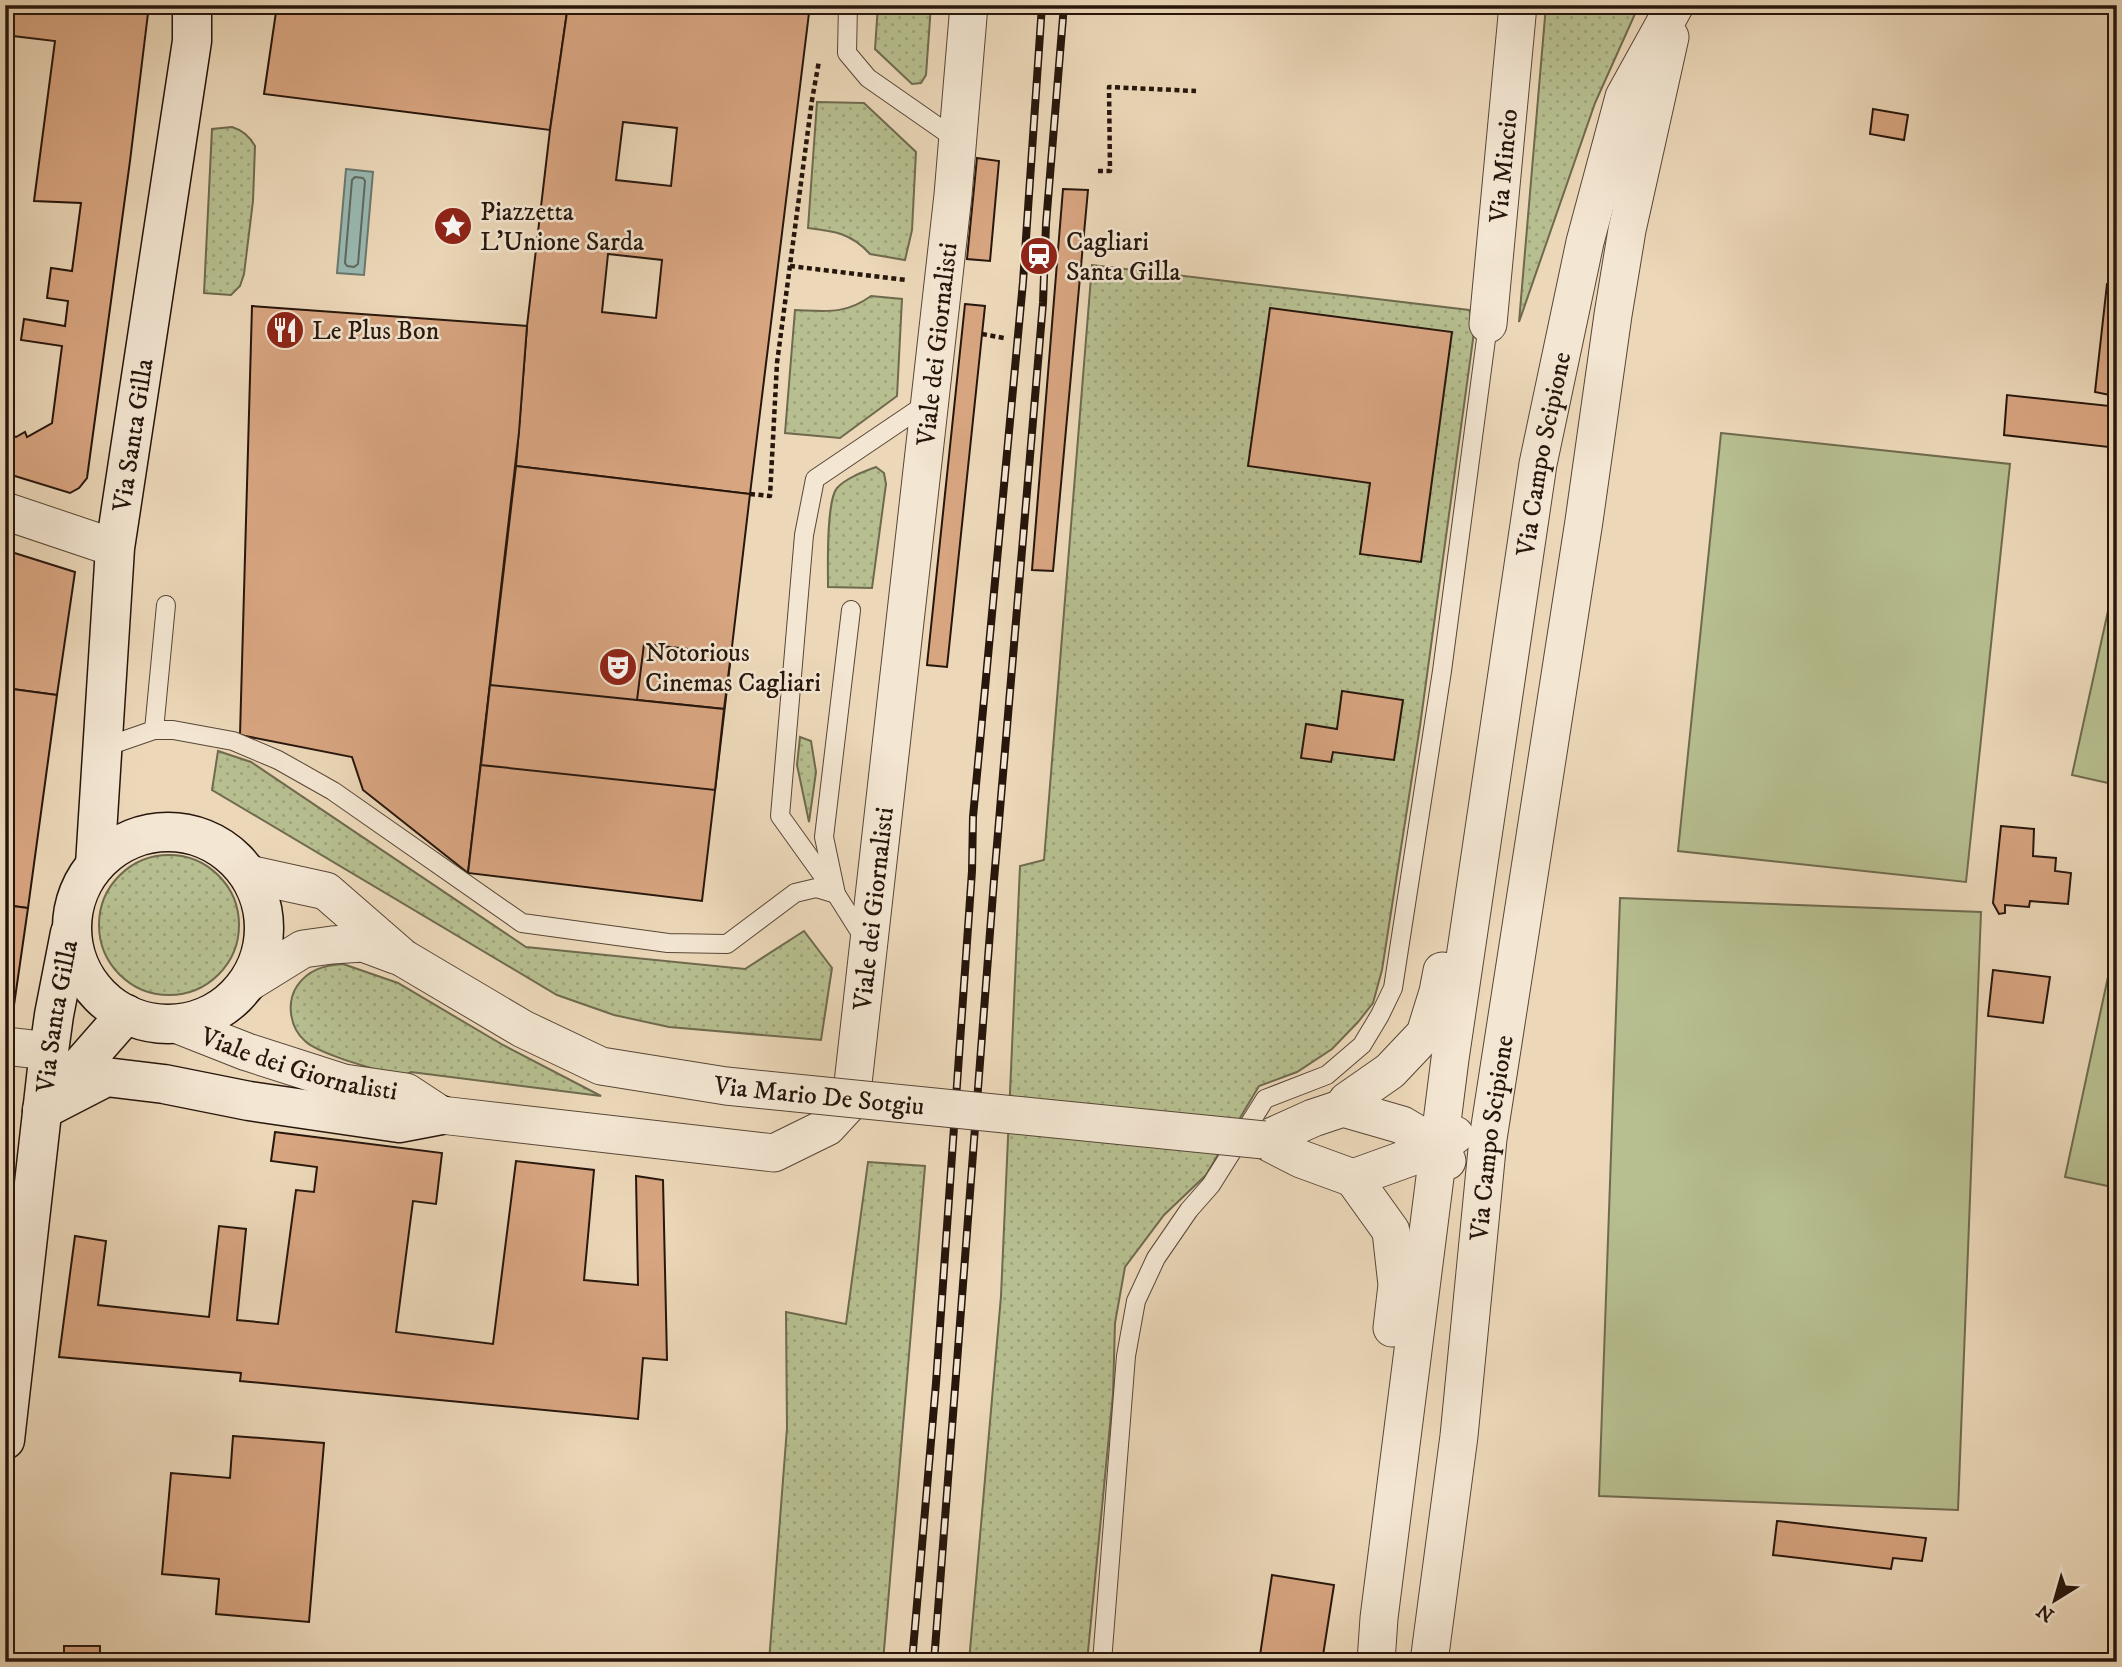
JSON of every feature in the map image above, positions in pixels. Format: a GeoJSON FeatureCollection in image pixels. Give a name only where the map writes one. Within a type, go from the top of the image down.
{"type":"FeatureCollection","features":[{"type":"Feature","properties":{"kind":"street","name":"Via Santa Gilla"},"geometry":{"type":"LineString","coordinates":[[95,865],[115,548],[192,41],[192,5]]}},
{"type":"Feature","properties":{"kind":"street","name":"Viale dei Giornalisti"},"geometry":{"type":"LineString","coordinates":[[176,1024],[247,1052],[344,1083],[406,1092],[441,1115],[774,1153],[827,1127],[851,1101],[929,402],[969,5]]}},
{"type":"Feature","properties":{"kind":"street","name":"Via Mincio"},"geometry":{"type":"LineString","coordinates":[[1488,324],[1518,5]]}},
{"type":"Feature","properties":{"kind":"street","name":"Via Campo Scipione"},"geometry":{"type":"LineString","coordinates":[[1429,1662],[1459,1436],[1488,1139],[1627,230],[1676,5]]}},
{"type":"Feature","properties":{"kind":"street","name":"Via Campo Scipione"},"geometry":{"type":"LineString","coordinates":[[1376,1662],[1379,1618],[1439,1147],[1538,464],[1585,242],[1624,97],[1676,5]]}},
{"type":"Feature","properties":{"kind":"street"},"geometry":{"type":"LineString","coordinates":[[5,511],[115,548]]}},
{"type":"Feature","properties":{"kind":"street","name":"Via Santa Gilla"},"geometry":{"type":"LineString","coordinates":[[5,1440],[49,1051],[54,1015],[78,892],[95,865],[117,846],[144,834],[173,831],[203,838],[229,852],[248,874],[261,900],[265,929],[260,957],[248,983],[228,1003],[204,1017],[176,1024],[150,1023],[126,1014],[107,1002],[92,986],[80,967],[72,924]]}},
{"type":"Feature","properties":{"kind":"street","name":"Via Mario De Sotgiu"},"geometry":{"type":"LineString","coordinates":[[248,874],[326,891],[403,958]]}},
{"type":"Feature","properties":{"kind":"street","name":"Via Campo Scipione"},"geometry":{"type":"LineString","coordinates":[[1439,1147],[1450,1140],[1463,1125],[1476,1090],[1502,930],[1527,897]]}},
{"type":"Feature","properties":{"kind":"street"},"geometry":{"type":"LineString","coordinates":[[1439,1147],[1402,1125],[1343,1108],[1347,1101],[1390,1071],[1425,1034],[1438,992],[1447,946],[1470,920]]}},
{"type":"Feature","properties":{"kind":"street","name":"Via Mario De Sotgiu"},"geometry":{"type":"LineString","coordinates":[[248,983],[303,949],[363,943],[403,958],[523,1028],[601,1066],[726,1086],[1264,1140],[1301,1159],[1353,1178]]}},
{"type":"Feature","properties":{"kind":"street","name":"Via Santa Gilla"},"geometry":{"type":"LineString","coordinates":[[43,1110],[126,1014]]}},
{"type":"Feature","properties":{"kind":"street"},"geometry":{"type":"LineString","coordinates":[[5,1046],[49,1051]]}},
{"type":"Feature","properties":{"kind":"street"},"geometry":{"type":"LineString","coordinates":[[43,1110],[106,1077],[399,1123],[441,1115]]}},
{"type":"Feature","properties":{"kind":"street","name":"Via Mario De Sotgiu"},"geometry":{"type":"LineString","coordinates":[[1264,1140],[1343,1108]]}},
{"type":"Feature","properties":{"kind":"street"},"geometry":{"type":"LineString","coordinates":[[1379,1618],[1363,1603],[1397,1285],[1391,1231],[1353,1178],[1439,1147]]}},
{"type":"Feature","properties":{"kind":"street","name":"Via Campo Scipione"},"geometry":{"type":"LineString","coordinates":[[1439,1147],[1464,1195],[1445,1349],[1465,1379]]}},
{"type":"Feature","properties":{"kind":"lane"},"geometry":{"type":"LineString","coordinates":[[848,5],[847,53],[869,78],[957,140]]}},
{"type":"Feature","properties":{"kind":"lane"},"geometry":{"type":"LineString","coordinates":[[1102,1662],[1126,1356],[1136,1301],[1156,1258],[1189,1210],[1211,1185],[1265,1099],[1327,1075],[1362,1045],[1392,988],[1441,671],[1488,324]]}},
{"type":"Feature","properties":{"kind":"lane"},"geometry":{"type":"LineString","coordinates":[[869,946],[836,894],[780,816],[804,535],[816,479],[929,402]]}},
{"type":"Feature","properties":{"kind":"lane"},"geometry":{"type":"LineString","coordinates":[[154,730],[166,605]]}},
{"type":"Feature","properties":{"kind":"lane"},"geometry":{"type":"LineString","coordinates":[[836,894],[824,837],[851,610]]}},
{"type":"Feature","properties":{"kind":"lane"},"geometry":{"type":"LineString","coordinates":[[102,748],[154,730],[173,730],[233,741],[278,760],[333,791],[522,923],[668,943],[727,944],[795,892],[816,888],[836,894]]}},
{"type":"Feature","properties":{"kind":"path"},"geometry":{"type":"LineString","coordinates":[[750,494],[770,496],[777,363],[812,100],[820,59]]}},
{"type":"Feature","properties":{"kind":"path"},"geometry":{"type":"LineString","coordinates":[[1098,171],[1110,170],[1109,87],[1196,91]]}},
{"type":"Feature","properties":{"kind":"path"},"geometry":{"type":"LineString","coordinates":[[790,266],[917,281]]}},
{"type":"Feature","properties":{"kind":"path"},"geometry":{"type":"LineString","coordinates":[[982,334],[1004,338]]}},
{"type":"Feature","properties":{"kind":"green space"},"geometry":{"type":"Polygon","coordinates":[[[878,5],[931,5],[926,75],[921,83],[912,84],[875,49],[878,5]]]}},
{"type":"Feature","properties":{"kind":"green space"},"geometry":{"type":"Polygon","coordinates":[[[1546,5],[1639,5],[1595,103],[1519,322],[1546,5]]]}},
{"type":"Feature","properties":{"kind":"green space"},"geometry":{"type":"Polygon","coordinates":[[[817,102],[864,103],[916,152],[912,230],[905,260],[870,254],[842,234],[808,228],[817,102]]]}},
{"type":"Feature","properties":{"kind":"green space"},"geometry":{"type":"Polygon","coordinates":[[[232,127],[245,134],[255,146],[253,201],[244,274],[240,286],[231,295],[204,293],[212,129],[232,127]]]}},
{"type":"Feature","properties":{"kind":"green space"},"geometry":{"type":"Polygon","coordinates":[[[1092,265],[1469,310],[1475,325],[1420,726],[1382,970],[1373,1003],[1332,1049],[1297,1072],[1259,1086],[1206,1175],[1164,1215],[1125,1267],[1115,1323],[1113,1394],[1087,1662],[969,1662],[1001,1296],[1020,866],[1044,860],[1092,265]]]}},
{"type":"Feature","properties":{"kind":"green space"},"geometry":{"type":"Polygon","coordinates":[[[871,296],[902,299],[897,396],[840,438],[785,433],[795,310],[843,309],[871,296]]]}},
{"type":"Feature","properties":{"kind":"green space"},"geometry":{"type":"Polygon","coordinates":[[[1721,433],[2010,464],[1966,882],[1678,851],[1721,433]]]}},
{"type":"Feature","properties":{"kind":"green space"},"geometry":{"type":"Polygon","coordinates":[[[876,467],[884,473],[886,484],[872,588],[828,587],[828,535],[833,495],[845,481],[876,467]]]}},
{"type":"Feature","properties":{"kind":"green space"},"geometry":{"type":"Polygon","coordinates":[[[2117,570],[2117,785],[2072,775],[2117,570]]]}},
{"type":"Feature","properties":{"kind":"green space"},"geometry":{"type":"Polygon","coordinates":[[[800,737],[811,741],[816,772],[809,822],[797,765],[800,737]]]}},
{"type":"Feature","properties":{"kind":"green space"},"geometry":{"type":"Polygon","coordinates":[[[218,751],[251,762],[526,947],[745,969],[804,931],[832,968],[821,1040],[669,1027],[614,1015],[557,995],[212,790],[218,751]]]}},
{"type":"Feature","properties":{"kind":"green space"},"geometry":{"type":"Polygon","coordinates":[[[169,855],[196,861],[218,876],[233,898],[239,925],[233,952],[218,974],[196,989],[169,995],[142,989],[120,974],[105,952],[99,925],[105,898],[120,876],[142,861],[169,855]]]}},
{"type":"Feature","properties":{"kind":"green space"},"geometry":{"type":"Polygon","coordinates":[[[1620,898],[1981,912],[1958,1510],[1599,1496],[1620,898]]]}},
{"type":"Feature","properties":{"kind":"green space"},"geometry":{"type":"Polygon","coordinates":[[[2117,935],[2117,1188],[2065,1177],[2117,935]]]}},
{"type":"Feature","properties":{"kind":"green space"},"geometry":{"type":"Polygon","coordinates":[[[343,964],[398,983],[503,1045],[601,1096],[411,1072],[401,1077],[336,1057],[313,1046],[300,1036],[293,1022],[291,1007],[294,993],[301,981],[311,972],[343,964]]]}},
{"type":"Feature","properties":{"kind":"green space"},"geometry":{"type":"Polygon","coordinates":[[[868,1162],[925,1166],[883,1662],[769,1662],[787,1428],[786,1312],[846,1324],[868,1162]]]}},
{"type":"Feature","properties":{"kind":"water"},"geometry":{"type":"Polygon","coordinates":[[[346,169],[373,172],[364,275],[337,273],[346,169]]]}},
{"type":"Feature","properties":{"kind":"building"},"geometry":{"type":"Polygon","coordinates":[[[5,5],[149,5],[87,478],[79,488],[70,493],[5,473],[5,433],[16,437],[25,432],[27,437],[52,423],[62,346],[21,340],[24,319],[65,326],[68,301],[47,298],[51,268],[72,271],[81,203],[34,201],[55,41],[5,35],[5,5]]]}},
{"type":"Feature","properties":{"kind":"building"},"geometry":{"type":"Polygon","coordinates":[[[277,5],[568,5],[550,130],[264,94],[277,5]]]}},
{"type":"Feature","properties":{"kind":"building"},"geometry":{"type":"Polygon","coordinates":[[[568,5],[737,5],[809,13],[750,494],[516,466],[527,326],[568,5]],[[623,122],[616,180],[671,186],[677,128],[623,122]],[[608,254],[602,312],[656,318],[662,260],[608,254]]]}},
{"type":"Feature","properties":{"kind":"building"},"geometry":{"type":"Polygon","coordinates":[[[737,5],[810,5],[809,13],[737,5]]]}},
{"type":"Feature","properties":{"kind":"building"},"geometry":{"type":"Polygon","coordinates":[[[1873,109],[1908,115],[1904,140],[1870,134],[1873,109]]]}},
{"type":"Feature","properties":{"kind":"building"},"geometry":{"type":"Polygon","coordinates":[[[977,158],[999,161],[990,261],[967,259],[977,158]]]}},
{"type":"Feature","properties":{"kind":"building"},"geometry":{"type":"Polygon","coordinates":[[[1063,189],[1088,190],[1053,571],[1032,570],[1063,189]]]}},
{"type":"Feature","properties":{"kind":"building"},"geometry":{"type":"Polygon","coordinates":[[[2107,284],[2117,284],[2117,448],[2004,435],[2007,395],[2109,406],[2110,395],[2095,392],[2107,284]]]}},
{"type":"Feature","properties":{"kind":"building"},"geometry":{"type":"Polygon","coordinates":[[[965,304],[985,306],[947,667],[927,665],[965,304]]]}},
{"type":"Feature","properties":{"kind":"building"},"geometry":{"type":"Polygon","coordinates":[[[252,306],[527,326],[519,432],[468,873],[363,790],[352,757],[240,735],[252,306]]]}},
{"type":"Feature","properties":{"kind":"building"},"geometry":{"type":"Polygon","coordinates":[[[1270,308],[1452,332],[1421,562],[1360,554],[1370,483],[1248,466],[1270,308]]]}},
{"type":"Feature","properties":{"kind":"building"},"geometry":{"type":"Polygon","coordinates":[[[516,466],[750,494],[702,901],[468,873],[516,466]]]}},
{"type":"Feature","properties":{"kind":"building"},"geometry":{"type":"Polygon","coordinates":[[[5,550],[75,572],[57,695],[5,688],[5,550]]]}},
{"type":"Feature","properties":{"kind":"building"},"geometry":{"type":"Polygon","coordinates":[[[644,644],[731,654],[724,709],[637,700],[644,644]]]}},
{"type":"Feature","properties":{"kind":"building"},"geometry":{"type":"Polygon","coordinates":[[[490,685],[724,709],[715,790],[481,765],[490,685]]]}},
{"type":"Feature","properties":{"kind":"building"},"geometry":{"type":"Polygon","coordinates":[[[5,688],[57,695],[28,908],[5,905],[5,688]]]}},
{"type":"Feature","properties":{"kind":"building"},"geometry":{"type":"Polygon","coordinates":[[[1342,691],[1403,700],[1394,760],[1333,752],[1331,762],[1301,758],[1306,724],[1337,729],[1342,691]]]}},
{"type":"Feature","properties":{"kind":"building"},"geometry":{"type":"Polygon","coordinates":[[[2001,826],[2034,829],[2033,856],[2056,858],[2055,871],[2071,873],[2068,904],[2030,901],[2029,907],[2005,905],[2005,913],[1999,914],[1993,903],[2001,826]]]}},
{"type":"Feature","properties":{"kind":"building"},"geometry":{"type":"Polygon","coordinates":[[[5,905],[28,908],[11,1026],[5,1025],[5,905]]]}},
{"type":"Feature","properties":{"kind":"building"},"geometry":{"type":"Polygon","coordinates":[[[1993,970],[2050,977],[2043,1023],[1988,1016],[1993,970]]]}},
{"type":"Feature","properties":{"kind":"building"},"geometry":{"type":"Polygon","coordinates":[[[275,1132],[442,1153],[436,1204],[413,1201],[396,1332],[493,1344],[516,1161],[594,1170],[584,1280],[638,1285],[636,1176],[663,1180],[667,1360],[643,1358],[638,1419],[240,1381],[241,1373],[59,1357],[75,1236],[106,1241],[98,1305],[209,1317],[219,1226],[246,1229],[237,1320],[278,1324],[296,1190],[314,1192],[317,1167],[271,1161],[275,1132]]]}},
{"type":"Feature","properties":{"kind":"building"},"geometry":{"type":"Polygon","coordinates":[[[233,1436],[324,1443],[309,1622],[216,1614],[219,1579],[162,1574],[171,1473],[230,1478],[233,1436]]]}},
{"type":"Feature","properties":{"kind":"building"},"geometry":{"type":"Polygon","coordinates":[[[1777,1521],[1926,1538],[1922,1561],[1893,1558],[1891,1569],[1773,1555],[1777,1521]]]}},
{"type":"Feature","properties":{"kind":"building"},"geometry":{"type":"Polygon","coordinates":[[[1272,1575],[1334,1585],[1322,1662],[1259,1662],[1272,1575]]]}},
{"type":"Feature","properties":{"kind":"building"},"geometry":{"type":"Polygon","coordinates":[[[64,1646],[100,1646],[100,1662],[64,1662],[64,1646]]]}},
{"type":"Feature","properties":{"kind":"railway"},"geometry":{"type":"LineString","coordinates":[[912,1662],[936,1383],[972,871],[973,817],[1023,282],[1042,5]]}},
{"type":"Feature","properties":{"kind":"railway"},"geometry":{"type":"LineString","coordinates":[[934,1662],[994,880],[1043,303],[1046,224],[1064,5]]}},
{"type":"Feature","properties":{"kind":"place","name":"Piazzetta L'Unione Sarda"},"geometry":{"type":"Point","coordinates":[453,226]}},
{"type":"Feature","properties":{"kind":"place","name":"Cagliari Santa Gilla"},"geometry":{"type":"Point","coordinates":[1039,256]}},
{"type":"Feature","properties":{"kind":"place","name":"Le Plus Bon"},"geometry":{"type":"Point","coordinates":[285,330]}},
{"type":"Feature","properties":{"kind":"place","name":"Notorious Cinemas Cagliari"},"geometry":{"type":"Point","coordinates":[618,667]}}]}
